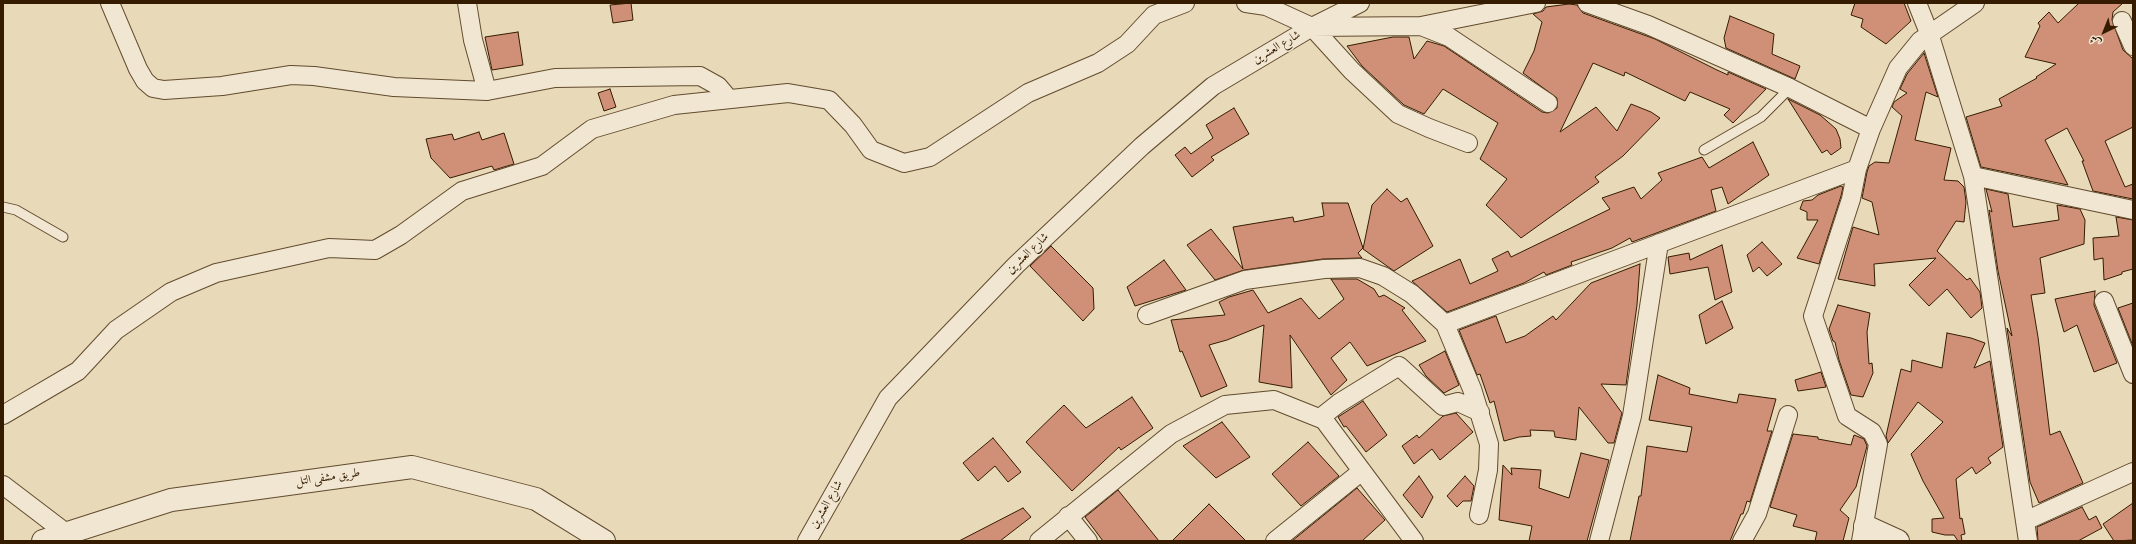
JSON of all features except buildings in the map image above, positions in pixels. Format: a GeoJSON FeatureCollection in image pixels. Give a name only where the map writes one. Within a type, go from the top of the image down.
{"type":"FeatureCollection","features":[{"type":"Feature","properties":{"kind":"street"},"geometry":{"type":"LineString","coordinates":[[110,3],[138,69],[145,81],[153,88],[164,90],[222,86],[291,75],[314,76],[394,87],[487,91],[555,78],[700,76],[718,86],[729,99]]}},
{"type":"Feature","properties":{"kind":"street"},"geometry":{"type":"LineString","coordinates":[[468,3],[473,40],[487,91]]}},
{"type":"Feature","properties":{"kind":"street"},"geometry":{"type":"LineString","coordinates":[[3,414],[78,371],[116,330],[177,289],[216,273],[329,248],[375,250],[401,236],[462,191],[542,166],[592,129],[674,105],[788,93],[829,100],[853,125],[871,150],[904,163],[930,157],[1028,93],[1098,63],[1127,44],[1154,9],[1185,3]]}},
{"type":"Feature","properties":{"kind":"street"},"geometry":{"type":"LineString","coordinates":[[1246,3],[1266,6],[1312,27],[1352,71],[1398,114],[1468,143]]}},
{"type":"Feature","properties":{"kind":"street","name":"شارع العشرين"},"geometry":{"type":"LineString","coordinates":[[807,541],[888,398],[1016,265],[1142,146],[1213,86],[1312,27],[1360,3]]}},
{"type":"Feature","properties":{"kind":"street"},"geometry":{"type":"LineString","coordinates":[[1312,27],[1422,26],[1536,3]]}},
{"type":"Feature","properties":{"kind":"street"},"geometry":{"type":"LineString","coordinates":[[1587,3],[1648,25],[1790,88],[1871,129]]}},
{"type":"Feature","properties":{"kind":"street"},"geometry":{"type":"LineString","coordinates":[[1917,3],[1929,33],[1972,176],[2028,541]]}},
{"type":"Feature","properties":{"kind":"street"},"geometry":{"type":"LineString","coordinates":[[1898,541],[1863,534],[1878,444],[1872,432],[1847,416],[1812,318],[1851,199],[1857,169],[1871,129],[1898,68],[1920,41],[1929,33],[1975,3]]}},
{"type":"Feature","properties":{"kind":"street"},"geometry":{"type":"LineString","coordinates":[[2122,21],[2133,46]]}},
{"type":"Feature","properties":{"kind":"street"},"geometry":{"type":"LineString","coordinates":[[1422,26],[1449,37],[1548,103]]}},
{"type":"Feature","properties":{"kind":"street"},"geometry":{"type":"LineString","coordinates":[[1445,324],[1857,169]]}},
{"type":"Feature","properties":{"kind":"street"},"geometry":{"type":"LineString","coordinates":[[1972,176],[2133,210]]}},
{"type":"Feature","properties":{"kind":"street"},"geometry":{"type":"LineString","coordinates":[[1599,541],[1632,416],[1659,243]]}},
{"type":"Feature","properties":{"kind":"street"},"geometry":{"type":"LineString","coordinates":[[1147,315],[1245,280],[1324,270],[1360,268],[1383,276],[1400,287],[1445,324],[1480,412],[1489,444],[1488,470],[1479,514]]}},
{"type":"Feature","properties":{"kind":"street"},"geometry":{"type":"LineString","coordinates":[[2104,300],[2133,374]]}},
{"type":"Feature","properties":{"kind":"street"},"geometry":{"type":"LineString","coordinates":[[1320,418],[1339,403],[1399,366],[1443,406],[1458,402],[1480,412]]}},
{"type":"Feature","properties":{"kind":"street"},"geometry":{"type":"LineString","coordinates":[[1039,541],[1171,434],[1225,405],[1274,400],[1324,420],[1414,541]]}},
{"type":"Feature","properties":{"kind":"street"},"geometry":{"type":"LineString","coordinates":[[1742,541],[1757,514],[1788,415]]}},
{"type":"Feature","properties":{"kind":"street","name":"طريق مشفى التل"},"geometry":{"type":"LineString","coordinates":[[43,541],[170,500],[412,467],[536,499],[604,541]]}},
{"type":"Feature","properties":{"kind":"street"},"geometry":{"type":"LineString","coordinates":[[1276,541],[1362,471]]}},
{"type":"Feature","properties":{"kind":"street"},"geometry":{"type":"LineString","coordinates":[[2025,521],[2133,472]]}},
{"type":"Feature","properties":{"kind":"street"},"geometry":{"type":"LineString","coordinates":[[3,485],[66,533]]}},
{"type":"Feature","properties":{"kind":"street"},"geometry":{"type":"LineString","coordinates":[[1068,516],[1088,541]]}},
{"type":"Feature","properties":{"kind":"lane"},"geometry":{"type":"LineString","coordinates":[[1704,150],[1761,117],[1790,88]]}},
{"type":"Feature","properties":{"kind":"lane"},"geometry":{"type":"LineString","coordinates":[[3,207],[16,210],[63,237]]}}]}
